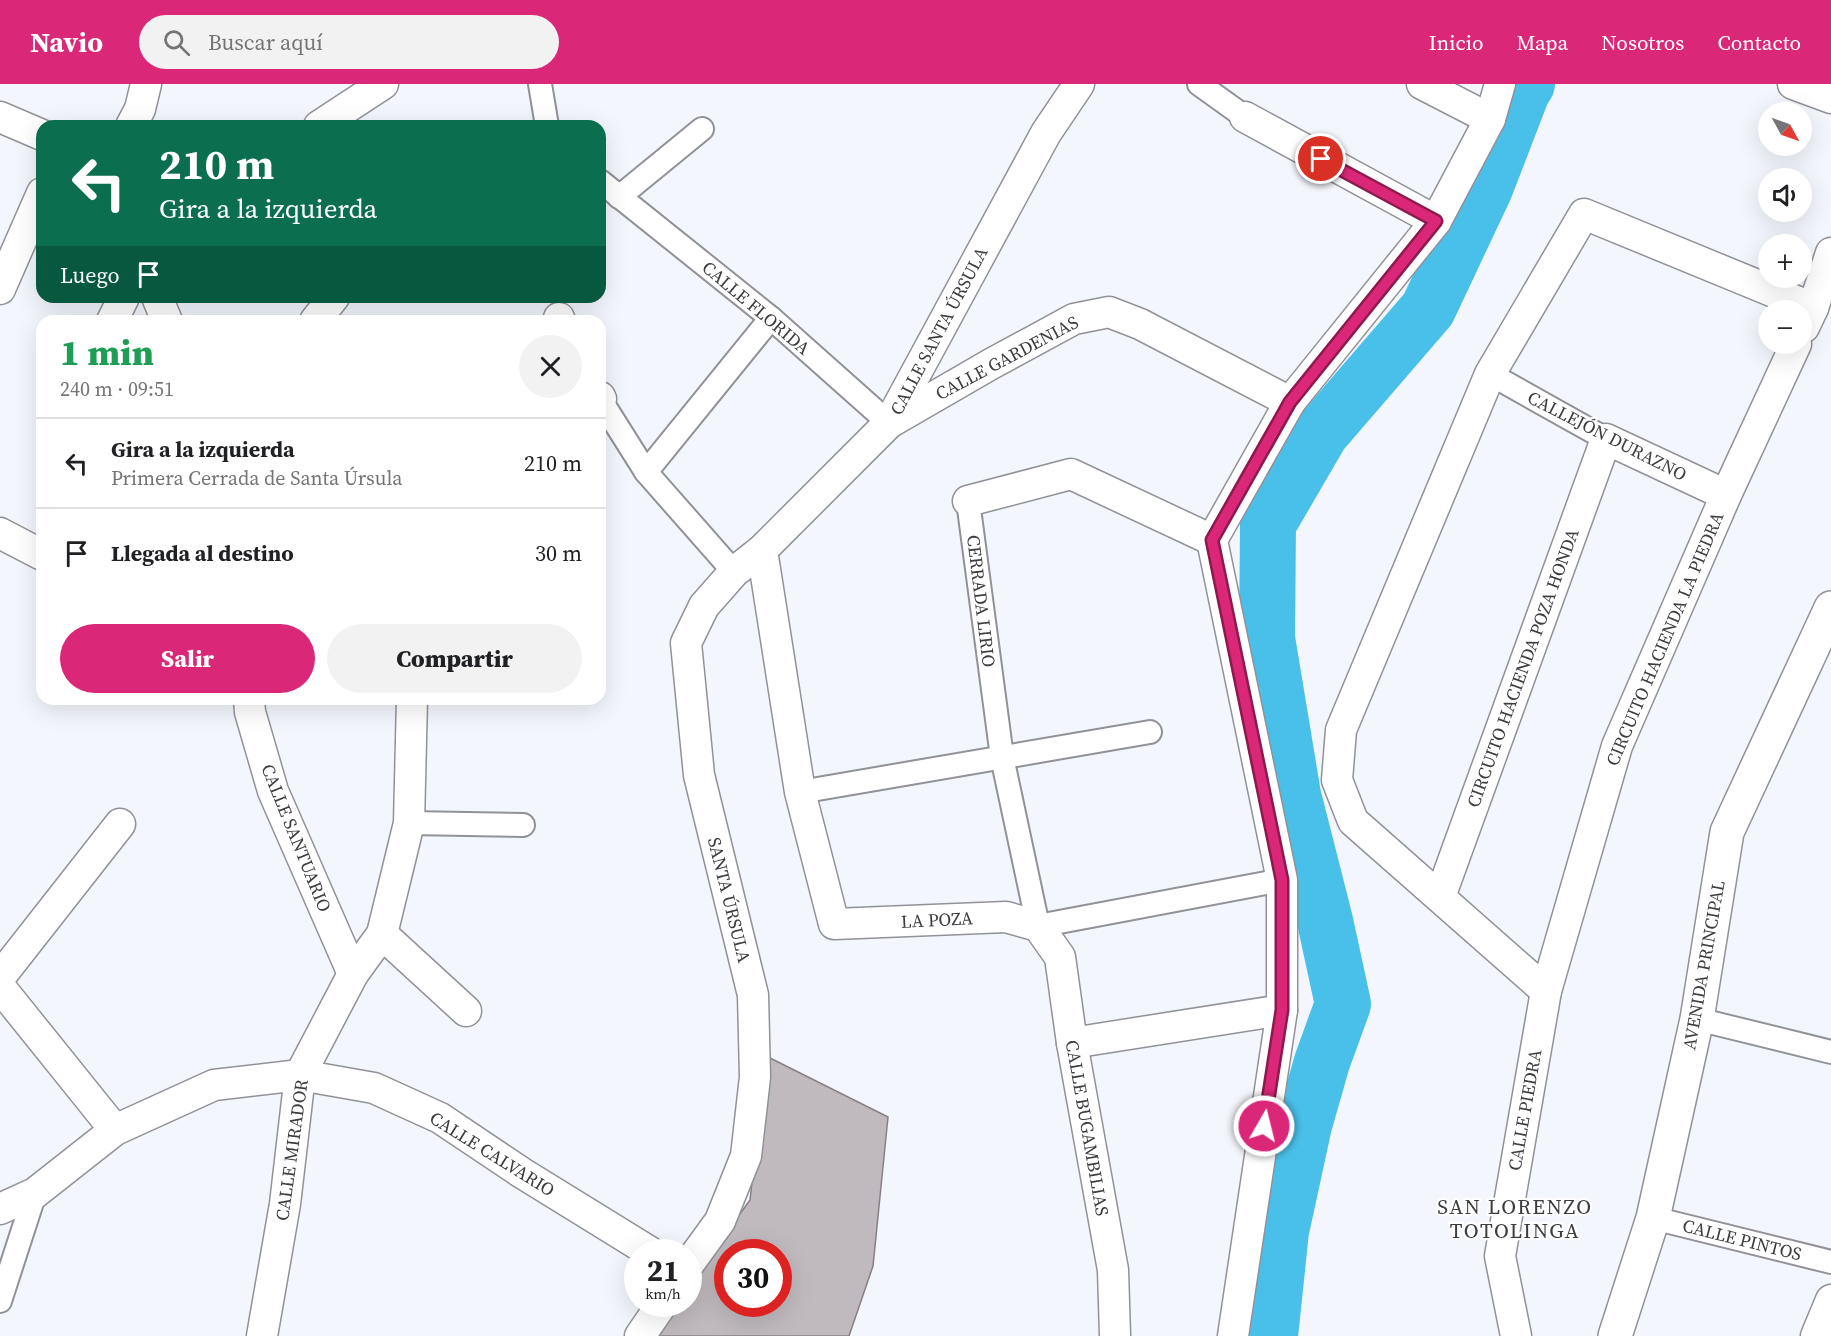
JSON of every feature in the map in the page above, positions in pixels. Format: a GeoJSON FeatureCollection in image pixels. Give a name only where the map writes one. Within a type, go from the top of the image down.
{"type":"FeatureCollection","features":[{"type":"Feature","properties":{"kind":"street"},"geometry":{"type":"LineString","coordinates":[[134,120],[140,109],[146,84]]}},
{"type":"Feature","properties":{"kind":"street"},"geometry":{"type":"LineString","coordinates":[[328,120],[344,84]]}},
{"type":"Feature","properties":{"kind":"street"},"geometry":{"type":"LineString","coordinates":[[328,120],[383,84]]}},
{"type":"Feature","properties":{"kind":"street"},"geometry":{"type":"LineString","coordinates":[[540,84],[546,120]]}},
{"type":"Feature","properties":{"kind":"street","name":"CALLE SANTA ÚRSULA"},"geometry":{"type":"LineString","coordinates":[[762,550],[889,423],[1046,133],[1079,84]]}},
{"type":"Feature","properties":{"kind":"street"},"geometry":{"type":"LineString","coordinates":[[1199,84],[1245,117],[1436,221]]}},
{"type":"Feature","properties":{"kind":"street"},"geometry":{"type":"LineString","coordinates":[[1422,84],[1490,119]]}},
{"type":"Feature","properties":{"kind":"street"},"geometry":{"type":"LineString","coordinates":[[1233,1336],[1282,1010],[1282,880],[1212,540],[1290,402],[1436,221],[1490,119],[1500,84]]}},
{"type":"Feature","properties":{"kind":"street"},"geometry":{"type":"LineString","coordinates":[[1793,84],[1831,98]]}},
{"type":"Feature","properties":{"kind":"street"},"geometry":{"type":"LineString","coordinates":[[0,117],[36,132]]}},
{"type":"Feature","properties":{"kind":"street"},"geometry":{"type":"LineString","coordinates":[[620,197],[702,129]]}},
{"type":"Feature","properties":{"kind":"street","name":"CALLE FLORIDA"},"geometry":{"type":"LineString","coordinates":[[606,186],[771,318],[889,423]]}},
{"type":"Feature","properties":{"kind":"street"},"geometry":{"type":"LineString","coordinates":[[0,289],[36,207]]}},
{"type":"Feature","properties":{"kind":"street"},"geometry":{"type":"LineString","coordinates":[[1545,991],[1353,821],[1337,780],[1341,730],[1490,374],[1584,214],[1765,300]]}},
{"type":"Feature","properties":{"kind":"street"},"geometry":{"type":"LineString","coordinates":[[1812,306],[1831,253]]}},
{"type":"Feature","properties":{"kind":"street"},"geometry":{"type":"LineString","coordinates":[[320,315],[329,303]]}},
{"type":"Feature","properties":{"kind":"street","name":"CALLE GARDENIAS"},"geometry":{"type":"LineString","coordinates":[[889,423],[991,364],[1074,320],[1109,312],[1140,324],[1290,402]]}},
{"type":"Feature","properties":{"kind":"street"},"geometry":{"type":"LineString","coordinates":[[646,472],[771,318]]}},
{"type":"Feature","properties":{"kind":"street","name":"CIRCUITO HACIENDA LA PIEDRA"},"geometry":{"type":"LineString","coordinates":[[1545,991],[1617,746],[1725,495],[1791,354]]}},
{"type":"Feature","properties":{"kind":"street","name":"CALLEJÓN DURAZNO"},"geometry":{"type":"LineString","coordinates":[[1490,374],[1606,439],[1725,495]]}},
{"type":"Feature","properties":{"kind":"street"},"geometry":{"type":"LineString","coordinates":[[606,408],[646,472],[734,572]]}},
{"type":"Feature","properties":{"kind":"street","name":"CIRCUITO HACIENDA POZA HONDA"},"geometry":{"type":"LineString","coordinates":[[1440,897],[1606,439]]}},
{"type":"Feature","properties":{"kind":"street","name":"CERRADA LIRIO"},"geometry":{"type":"LineString","coordinates":[[1038,926],[1002,757],[968,501],[1071,474],[1212,540]]}},
{"type":"Feature","properties":{"kind":"street"},"geometry":{"type":"LineString","coordinates":[[0,533],[36,552]]}},
{"type":"Feature","properties":{"kind":"street"},"geometry":{"type":"LineString","coordinates":[[762,550],[800,792],[1150,732]]}},
{"type":"Feature","properties":{"kind":"street","name":"SANTA ÚRSULA"},"geometry":{"type":"LineString","coordinates":[[702,1246],[720,1221],[746,1156],[755,1077],[753,995],[699,776],[686,643],[704,606],[734,572],[762,550]]}},
{"type":"Feature","properties":{"kind":"street","name":"AVENIDA PRINCIPAL"},"geometry":{"type":"LineString","coordinates":[[1615,1336],[1653,1218],[1697,1018],[1727,832],[1830,613]]}},
{"type":"Feature","properties":{"kind":"street","name":"CALLE SANTUARIO"},"geometry":{"type":"LineString","coordinates":[[249,705],[273,791],[353,974]]}},
{"type":"Feature","properties":{"kind":"street","name":"CALLE MIRADOR"},"geometry":{"type":"LineString","coordinates":[[262,1336],[285,1204],[300,1076],[353,974],[382,934],[410,823],[412,705]]}},
{"type":"Feature","properties":{"kind":"street","name":"LA POZA"},"geometry":{"type":"LineString","coordinates":[[800,792],[834,924],[1006,917],[1038,926]]}},
{"type":"Feature","properties":{"kind":"street"},"geometry":{"type":"LineString","coordinates":[[410,823],[523,825]]}},
{"type":"Feature","properties":{"kind":"street"},"geometry":{"type":"LineString","coordinates":[[0,978],[120,824]]}},
{"type":"Feature","properties":{"kind":"street"},"geometry":{"type":"LineString","coordinates":[[1038,926],[1282,880]]}},
{"type":"Feature","properties":{"kind":"street","name":"CALLE BUGAMBILIAS"},"geometry":{"type":"LineString","coordinates":[[1038,926],[1060,957],[1072,1042],[1113,1270],[1114,1336]]}},
{"type":"Feature","properties":{"kind":"street"},"geometry":{"type":"LineString","coordinates":[[382,934],[466,1011]]}},
{"type":"Feature","properties":{"kind":"street"},"geometry":{"type":"LineString","coordinates":[[0,987],[115,1130]]}},
{"type":"Feature","properties":{"kind":"street","name":"CALLE PIEDRA"},"geometry":{"type":"LineString","coordinates":[[1516,1336],[1500,1256],[1545,991]]}},
{"type":"Feature","properties":{"kind":"street"},"geometry":{"type":"LineString","coordinates":[[1072,1042],[1282,1010]]}},
{"type":"Feature","properties":{"kind":"street"},"geometry":{"type":"LineString","coordinates":[[1697,1018],[1831,1052]]}},
{"type":"Feature","properties":{"kind":"street","name":"CALLE CALVARIO"},"geometry":{"type":"LineString","coordinates":[[0,1209],[35,1193],[115,1130],[214,1084],[300,1076],[374,1088],[440,1118],[522,1173],[629,1239]]}},
{"type":"Feature","properties":{"kind":"street"},"geometry":{"type":"LineString","coordinates":[[0,1301],[35,1193]]}},
{"type":"Feature","properties":{"kind":"street","name":"CALLE PINTOS"},"geometry":{"type":"LineString","coordinates":[[1653,1218],[1831,1262]]}},
{"type":"Feature","properties":{"kind":"street"},"geometry":{"type":"LineString","coordinates":[[1816,1336],[1831,1300]]}},
{"type":"Feature","properties":{"kind":"street"},"geometry":{"type":"LineString","coordinates":[[640,1336],[653,1317]]}},
{"type":"Feature","properties":{"kind":"building"},"geometry":{"type":"Polygon","coordinates":[[[766,1056],[888,1117],[873,1266],[849,1336],[652,1336],[666,1317],[702,1317],[702,1267],[714,1250],[714,1317],[792,1317],[792,1239],[722,1239],[750,1200],[766,1056]]]}},
{"type":"Feature","properties":{"kind":"waterway"},"geometry":{"type":"LineString","coordinates":[[1270,1336],[1281,1231],[1304,1125],[1322,1062],[1343,1004],[1325,921],[1293,795],[1267,638],[1268,524],[1321,433],[1428,309],[1485,188],[1527,84]]}},
{"type":"Feature","properties":{"kind":"district","name":"SAN LORENZO TOTOLINGA"},"geometry":{"type":"Point","coordinates":[1515,1219]}},
{"type":"Feature","properties":{"kind":"route"},"geometry":{"type":"LineString","coordinates":[[1264,1126],[1282,1010],[1282,880],[1212,540],[1290,402],[1436,221],[1321,159]]}}]}
